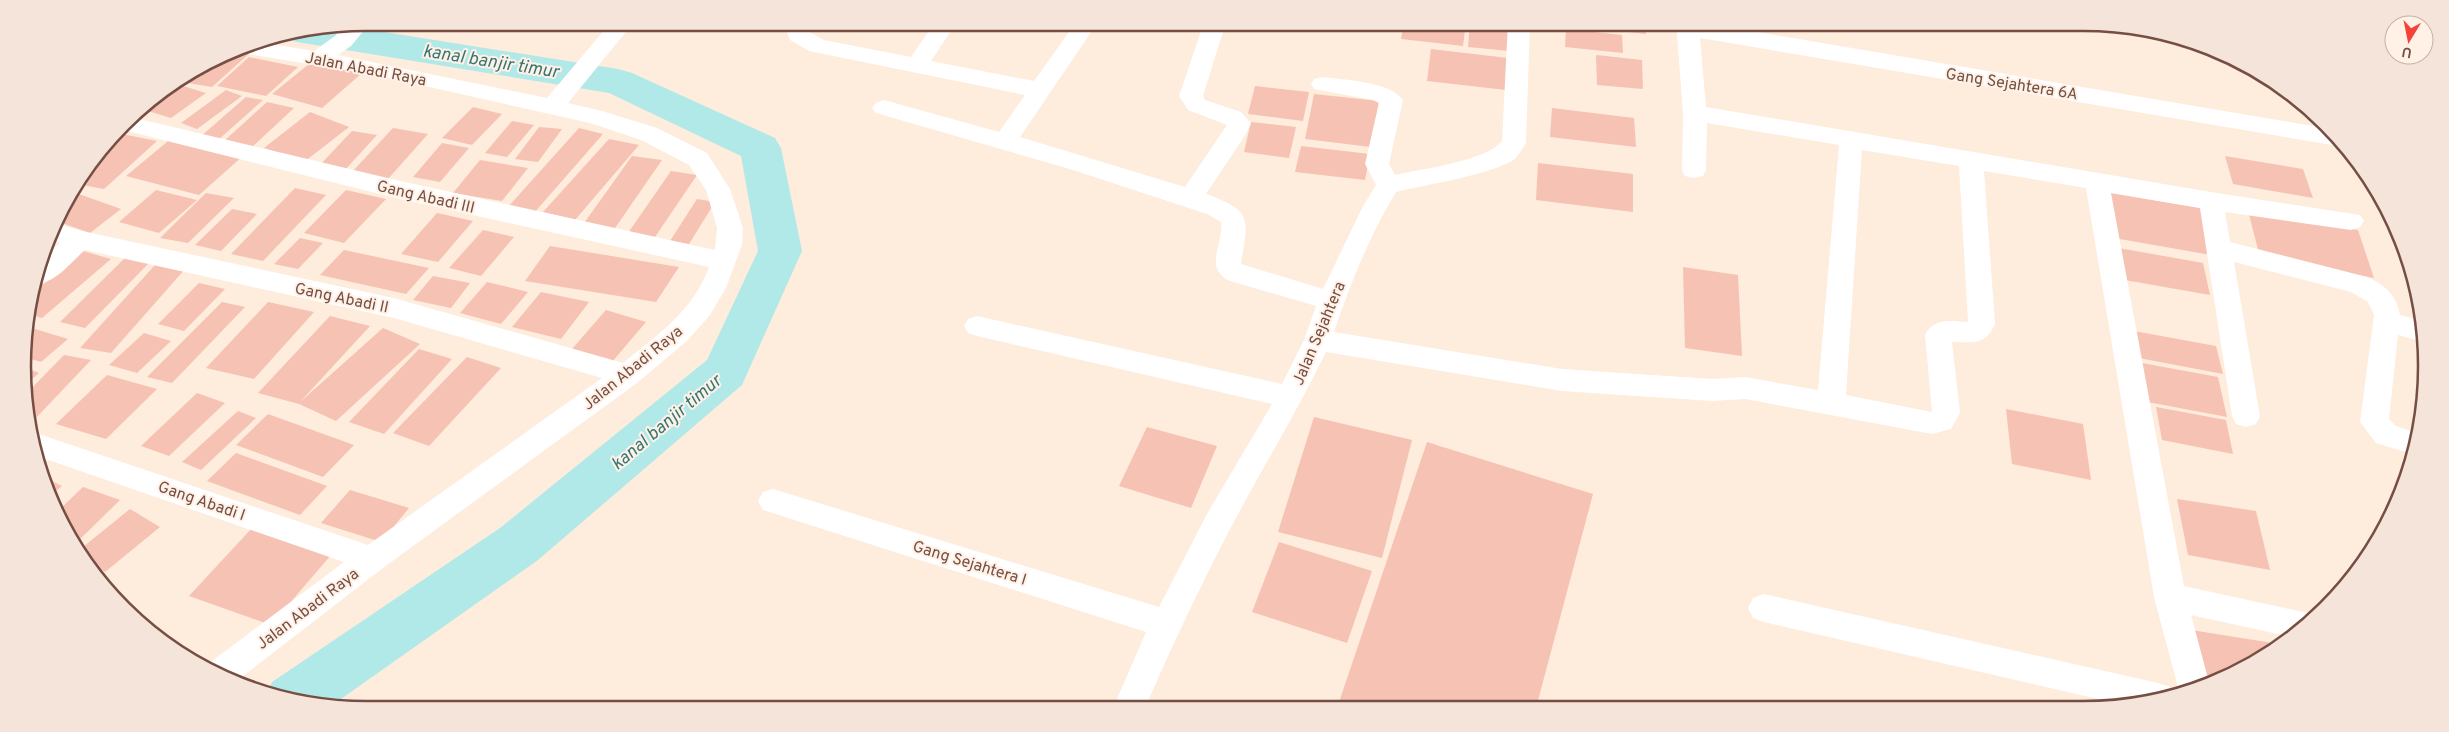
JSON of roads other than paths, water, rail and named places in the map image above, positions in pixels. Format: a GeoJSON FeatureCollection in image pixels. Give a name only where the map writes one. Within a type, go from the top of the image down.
{"type":"FeatureCollection","features":[{"type":"Feature","properties":{"kind":"street"},"geometry":{"type":"LineString","coordinates":[[551,108],[615,31]]}},
{"type":"Feature","properties":{"kind":"street"},"geometry":{"type":"LineString","coordinates":[[797,31],[798,35],[817,46],[1040,90]]}},
{"type":"Feature","properties":{"kind":"street"},"geometry":{"type":"LineString","coordinates":[[916,66],[940,31]]}},
{"type":"Feature","properties":{"kind":"street"},"geometry":{"type":"LineString","coordinates":[[1006,140],[1080,31]]}},
{"type":"Feature","properties":{"kind":"street"},"geometry":{"type":"LineString","coordinates":[[1191,198],[1238,128],[1239,123],[1233,117],[1196,105],[1191,96],[1212,31]]}},
{"type":"Feature","properties":{"kind":"street"},"geometry":{"type":"LineString","coordinates":[[1322,84],[1380,93],[1391,100],[1377,164],[1388,185],[1488,162],[1505,154],[1514,142],[1519,31]]}},
{"type":"Feature","properties":{"kind":"street"},"geometry":{"type":"LineString","coordinates":[[1687,31],[1694,113],[1694,170]]}},
{"type":"Feature","properties":{"kind":"street","name":"Gang Sejahtera 6A"},"geometry":{"type":"LineString","coordinates":[[1716,31],[2327,136]]}},
{"type":"Feature","properties":{"kind":"street"},"geometry":{"type":"LineString","coordinates":[[319,58],[343,41],[352,32]]}},
{"type":"Feature","properties":{"kind":"street","name":"Jalan Abadi Raya"},"geometry":{"type":"LineString","coordinates":[[226,670],[372,559],[627,375],[678,333],[701,308],[717,281],[729,245],[730,228],[718,189],[698,159],[649,134],[594,116],[380,69],[259,49]]}},
{"type":"Feature","properties":{"kind":"street"},"geometry":{"type":"LineString","coordinates":[[884,108],[1006,140],[1191,198],[1232,217],[1236,225],[1228,258],[1228,268],[1236,273],[1331,301]]}},
{"type":"Feature","properties":{"kind":"street"},"geometry":{"type":"LineString","coordinates":[[1694,113],[2212,201],[2351,221]]}},
{"type":"Feature","properties":{"kind":"street","name":"Gang Abadi III"},"geometry":{"type":"LineString","coordinates":[[133,125],[396,189],[724,261]]}},
{"type":"Feature","properties":{"kind":"street"},"geometry":{"type":"LineString","coordinates":[[1831,403],[1851,139]]}},
{"type":"Feature","properties":{"kind":"street"},"geometry":{"type":"LineString","coordinates":[[1318,340],[1562,380],[1712,390],[1745,388],[1938,423],[1945,418],[1946,413],[1938,335],[1943,331],[1975,332],[1979,330],[1982,324],[1970,160]]}},
{"type":"Feature","properties":{"kind":"street"},"geometry":{"type":"LineString","coordinates":[[2097,181],[2170,597],[2193,682]]}},
{"type":"Feature","properties":{"kind":"street","name":"Jalan Sejahtera"},"geometry":{"type":"LineString","coordinates":[[1132,701],[1167,624],[1218,523],[1290,397],[1318,340],[1331,301],[1375,206],[1388,185]]}},
{"type":"Feature","properties":{"kind":"street"},"geometry":{"type":"LineString","coordinates":[[2212,201],[2246,416]]}},
{"type":"Feature","properties":{"kind":"street","name":"Gang Abadi II"},"geometry":{"type":"LineString","coordinates":[[59,233],[80,240],[394,308],[627,375]]}},
{"type":"Feature","properties":{"kind":"street"},"geometry":{"type":"LineString","coordinates":[[46,269],[80,240]]}},
{"type":"Feature","properties":{"kind":"street"},"geometry":{"type":"LineString","coordinates":[[2220,249],[2368,288],[2383,298],[2386,305],[2386,321],[2374,422],[2386,434],[2409,442]]}},
{"type":"Feature","properties":{"kind":"street"},"geometry":{"type":"LineString","coordinates":[[2386,321],[2416,330]]}},
{"type":"Feature","properties":{"kind":"street"},"geometry":{"type":"LineString","coordinates":[[977,326],[1290,397]]}},
{"type":"Feature","properties":{"kind":"street","name":"Gang Abadi I"},"geometry":{"type":"LineString","coordinates":[[41,445],[372,559]]}},
{"type":"Feature","properties":{"kind":"street","name":"Gang Sejahtera I"},"geometry":{"type":"LineString","coordinates":[[773,501],[1167,624]]}},
{"type":"Feature","properties":{"kind":"street"},"geometry":{"type":"LineString","coordinates":[[2170,597],[2297,624]]}},
{"type":"Feature","properties":{"kind":"street"},"geometry":{"type":"LineString","coordinates":[[1764,608],[2144,695]]}},
{"type":"Feature","properties":{"kind":"waterway","name":"kanal banjir timur"},"geometry":{"type":"LineString","coordinates":[[302,694],[519,544],[725,372],[780,251],[760,148],[618,82],[322,34]]}}]}
